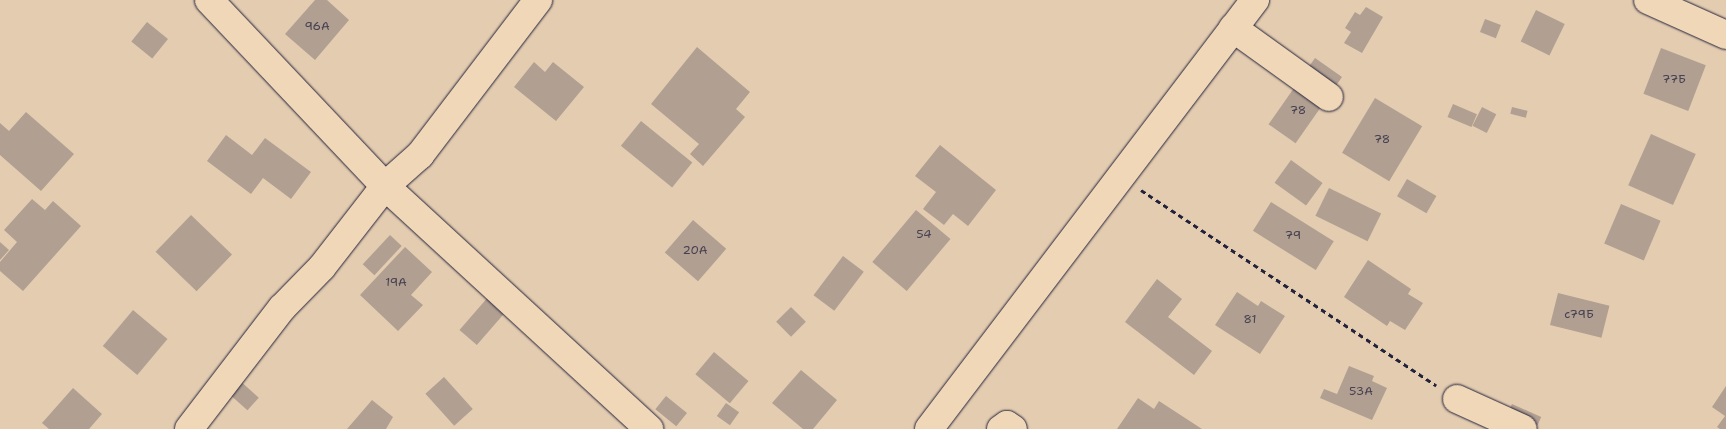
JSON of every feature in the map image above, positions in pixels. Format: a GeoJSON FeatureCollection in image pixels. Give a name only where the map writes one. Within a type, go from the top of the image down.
{"type":"FeatureCollection","features":[{"type":"Feature","properties":{"kind":"street"},"geometry":{"type":"LineString","coordinates":[[209,0],[385,186],[649,429]]}},
{"type":"Feature","properties":{"kind":"street"},"geometry":{"type":"LineString","coordinates":[[189,429],[282,308],[322,267],[385,186],[420,155],[538,0]]}},
{"type":"Feature","properties":{"kind":"street"},"geometry":{"type":"LineString","coordinates":[[929,429],[1119,176],[1255,0]]}},
{"type":"Feature","properties":{"kind":"street"},"geometry":{"type":"LineString","coordinates":[[1648,0],[1726,35]]}},
{"type":"Feature","properties":{"kind":"street"},"geometry":{"type":"LineString","coordinates":[[1233,28],[1328,97]]}},
{"type":"Feature","properties":{"kind":"street"},"geometry":{"type":"LineString","coordinates":[[1457,399],[1523,429]]}},
{"type":"Feature","properties":{"kind":"street"},"geometry":{"type":"LineString","coordinates":[[1001,429],[1007,425],[1013,429]]}},
{"type":"Feature","properties":{"kind":"path"},"geometry":{"type":"LineString","coordinates":[[1119,176],[1457,399]]}},
{"type":"Feature","properties":{"kind":"building"},"geometry":{"type":"Polygon","coordinates":[[[315,0],[327,0],[349,20],[315,60],[285,34],[315,0]]]}},
{"type":"Feature","properties":{"kind":"building"},"geometry":{"type":"Polygon","coordinates":[[[1366,7],[1383,17],[1362,53],[1344,43],[1351,32],[1345,28],[1355,12],[1360,15],[1366,7]]]}},
{"type":"Feature","properties":{"kind":"building"},"geometry":{"type":"Polygon","coordinates":[[[1536,10],[1565,24],[1549,55],[1521,41],[1536,10]]]}},
{"type":"Feature","properties":{"kind":"building"},"geometry":{"type":"Polygon","coordinates":[[[1485,19],[1501,25],[1496,38],[1480,32],[1485,19]]]}},
{"type":"Feature","properties":{"kind":"building"},"geometry":{"type":"Polygon","coordinates":[[[147,22],[168,39],[152,58],[131,41],[147,22]]]}},
{"type":"Feature","properties":{"kind":"building"},"geometry":{"type":"Polygon","coordinates":[[[697,47],[750,92],[736,109],[745,117],[703,166],[690,154],[699,144],[651,104],[697,47]]]}},
{"type":"Feature","properties":{"kind":"building"},"geometry":{"type":"Polygon","coordinates":[[[1661,48],[1706,65],[1688,111],[1643,94],[1661,48]]]}},
{"type":"Feature","properties":{"kind":"building"},"geometry":{"type":"Polygon","coordinates":[[[1315,58],[1342,77],[1296,143],[1269,124],[1315,58]]]}},
{"type":"Feature","properties":{"kind":"building"},"geometry":{"type":"Polygon","coordinates":[[[534,62],[545,72],[553,62],[584,87],[556,121],[514,87],[534,62]]]}},
{"type":"Feature","properties":{"kind":"building"},"geometry":{"type":"Polygon","coordinates":[[[1375,98],[1422,126],[1389,181],[1342,153],[1375,98]]]}},
{"type":"Feature","properties":{"kind":"building"},"geometry":{"type":"Polygon","coordinates":[[[1453,104],[1477,114],[1471,127],[1448,117],[1453,104]]]}},
{"type":"Feature","properties":{"kind":"building"},"geometry":{"type":"Polygon","coordinates":[[[1482,107],[1496,114],[1487,133],[1472,126],[1482,107]]]}},
{"type":"Feature","properties":{"kind":"building"},"geometry":{"type":"Polygon","coordinates":[[[1512,107],[1528,111],[1526,118],[1510,114],[1512,107]]]}},
{"type":"Feature","properties":{"kind":"building"},"geometry":{"type":"Polygon","coordinates":[[[26,112],[74,154],[41,191],[0,155],[0,123],[9,131],[26,112]]]}},
{"type":"Feature","properties":{"kind":"building"},"geometry":{"type":"Polygon","coordinates":[[[641,121],[692,163],[672,187],[621,146],[641,121]]]}},
{"type":"Feature","properties":{"kind":"building"},"geometry":{"type":"Polygon","coordinates":[[[1651,134],[1696,154],[1673,205],[1628,185],[1651,134]]]}},
{"type":"Feature","properties":{"kind":"building"},"geometry":{"type":"Polygon","coordinates":[[[226,135],[252,155],[265,138],[311,172],[291,199],[263,178],[251,194],[207,161],[226,135]]]}},
{"type":"Feature","properties":{"kind":"building"},"geometry":{"type":"Polygon","coordinates":[[[940,145],[996,190],[968,226],[953,214],[944,225],[923,209],[936,192],[915,176],[940,145]]]}},
{"type":"Feature","properties":{"kind":"building"},"geometry":{"type":"Polygon","coordinates":[[[1291,160],[1323,183],[1306,206],[1275,183],[1291,160]]]}},
{"type":"Feature","properties":{"kind":"building"},"geometry":{"type":"Polygon","coordinates":[[[1407,179],[1436,196],[1426,213],[1397,196],[1407,179]]]}},
{"type":"Feature","properties":{"kind":"building"},"geometry":{"type":"Polygon","coordinates":[[[1329,188],[1381,213],[1368,241],[1315,216],[1329,188]]]}},
{"type":"Feature","properties":{"kind":"building"},"geometry":{"type":"Polygon","coordinates":[[[32,199],[45,210],[53,201],[81,226],[23,291],[0,271],[0,262],[17,242],[4,230],[32,199]]]}},
{"type":"Feature","properties":{"kind":"building"},"geometry":{"type":"Polygon","coordinates":[[[1271,202],[1334,241],[1316,270],[1253,231],[1271,202]]]}},
{"type":"Feature","properties":{"kind":"building"},"geometry":{"type":"Polygon","coordinates":[[[1621,204],[1661,221],[1644,260],[1604,244],[1621,204]]]}},
{"type":"Feature","properties":{"kind":"building"},"geometry":{"type":"Polygon","coordinates":[[[916,210],[950,239],[907,291],[872,262],[916,210]]]}},
{"type":"Feature","properties":{"kind":"building"},"geometry":{"type":"Polygon","coordinates":[[[191,215],[232,255],[197,291],[156,252],[191,215]]]}},
{"type":"Feature","properties":{"kind":"building"},"geometry":{"type":"Polygon","coordinates":[[[693,220],[726,249],[698,281],[665,252],[693,220]]]}},
{"type":"Feature","properties":{"kind":"building"},"geometry":{"type":"Polygon","coordinates":[[[390,235],[402,246],[374,275],[363,264],[390,235]]]}},
{"type":"Feature","properties":{"kind":"building"},"geometry":{"type":"Polygon","coordinates":[[[0,242],[9,250],[0,260],[0,242]]]}},
{"type":"Feature","properties":{"kind":"building"},"geometry":{"type":"Polygon","coordinates":[[[405,247],[432,272],[411,295],[423,305],[398,331],[360,295],[405,247]]]}},
{"type":"Feature","properties":{"kind":"building"},"geometry":{"type":"Polygon","coordinates":[[[843,256],[864,272],[834,311],[814,295],[843,256]]]}},
{"type":"Feature","properties":{"kind":"building"},"geometry":{"type":"Polygon","coordinates":[[[1368,260],[1411,289],[1408,294],[1423,303],[1405,330],[1390,321],[1387,326],[1344,297],[1368,260]]]}},
{"type":"Feature","properties":{"kind":"building"},"geometry":{"type":"Polygon","coordinates":[[[1157,279],[1182,299],[1168,317],[1212,351],[1194,375],[1125,322],[1157,279]]]}},
{"type":"Feature","properties":{"kind":"building"},"geometry":{"type":"Polygon","coordinates":[[[1237,292],[1258,306],[1261,301],[1285,316],[1260,354],[1215,325],[1237,292]]]}},
{"type":"Feature","properties":{"kind":"building"},"geometry":{"type":"Polygon","coordinates":[[[1558,293],[1609,306],[1601,338],[1550,325],[1558,293]]]}},
{"type":"Feature","properties":{"kind":"building"},"geometry":{"type":"Polygon","coordinates":[[[489,296],[506,311],[477,345],[459,330],[489,296]]]}},
{"type":"Feature","properties":{"kind":"building"},"geometry":{"type":"Polygon","coordinates":[[[791,307],[806,322],[791,337],[776,322],[791,307]]]}},
{"type":"Feature","properties":{"kind":"building"},"geometry":{"type":"Polygon","coordinates":[[[133,310],[167,339],[137,375],[103,346],[133,310]]]}},
{"type":"Feature","properties":{"kind":"building"},"geometry":{"type":"Polygon","coordinates":[[[714,352],[748,381],[730,403],[695,374],[714,352]]]}},
{"type":"Feature","properties":{"kind":"building"},"geometry":{"type":"Polygon","coordinates":[[[1349,366],[1374,376],[1372,381],[1387,388],[1372,420],[1320,398],[1324,389],[1337,394],[1349,366]]]}},
{"type":"Feature","properties":{"kind":"building"},"geometry":{"type":"Polygon","coordinates":[[[801,370],[837,400],[813,429],[803,429],[772,403],[801,370]]]}},
{"type":"Feature","properties":{"kind":"building"},"geometry":{"type":"Polygon","coordinates":[[[444,377],[473,409],[454,426],[425,394],[444,377]]]}},
{"type":"Feature","properties":{"kind":"building"},"geometry":{"type":"Polygon","coordinates":[[[238,379],[259,398],[247,410],[227,392],[238,379]]]}},
{"type":"Feature","properties":{"kind":"building"},"geometry":{"type":"Polygon","coordinates":[[[1726,386],[1726,429],[1720,429],[1717,427],[1725,416],[1712,407],[1726,386]]]}},
{"type":"Feature","properties":{"kind":"building"},"geometry":{"type":"Polygon","coordinates":[[[73,388],[102,414],[89,429],[49,429],[42,423],[73,388]]]}},
{"type":"Feature","properties":{"kind":"building"},"geometry":{"type":"Polygon","coordinates":[[[666,396],[687,413],[676,426],[655,409],[666,396]]]}},
{"type":"Feature","properties":{"kind":"building"},"geometry":{"type":"Polygon","coordinates":[[[1138,398],[1154,409],[1159,401],[1202,429],[1117,429],[1138,398]]]}},
{"type":"Feature","properties":{"kind":"building"},"geometry":{"type":"Polygon","coordinates":[[[372,400],[393,417],[386,429],[347,429],[372,400]]]}},
{"type":"Feature","properties":{"kind":"building"},"geometry":{"type":"Polygon","coordinates":[[[726,403],[739,412],[730,425],[717,416],[726,403]]]}},
{"type":"Feature","properties":{"kind":"building"},"geometry":{"type":"Polygon","coordinates":[[[1512,404],[1541,417],[1538,425],[1508,412],[1512,404]]]}}]}
